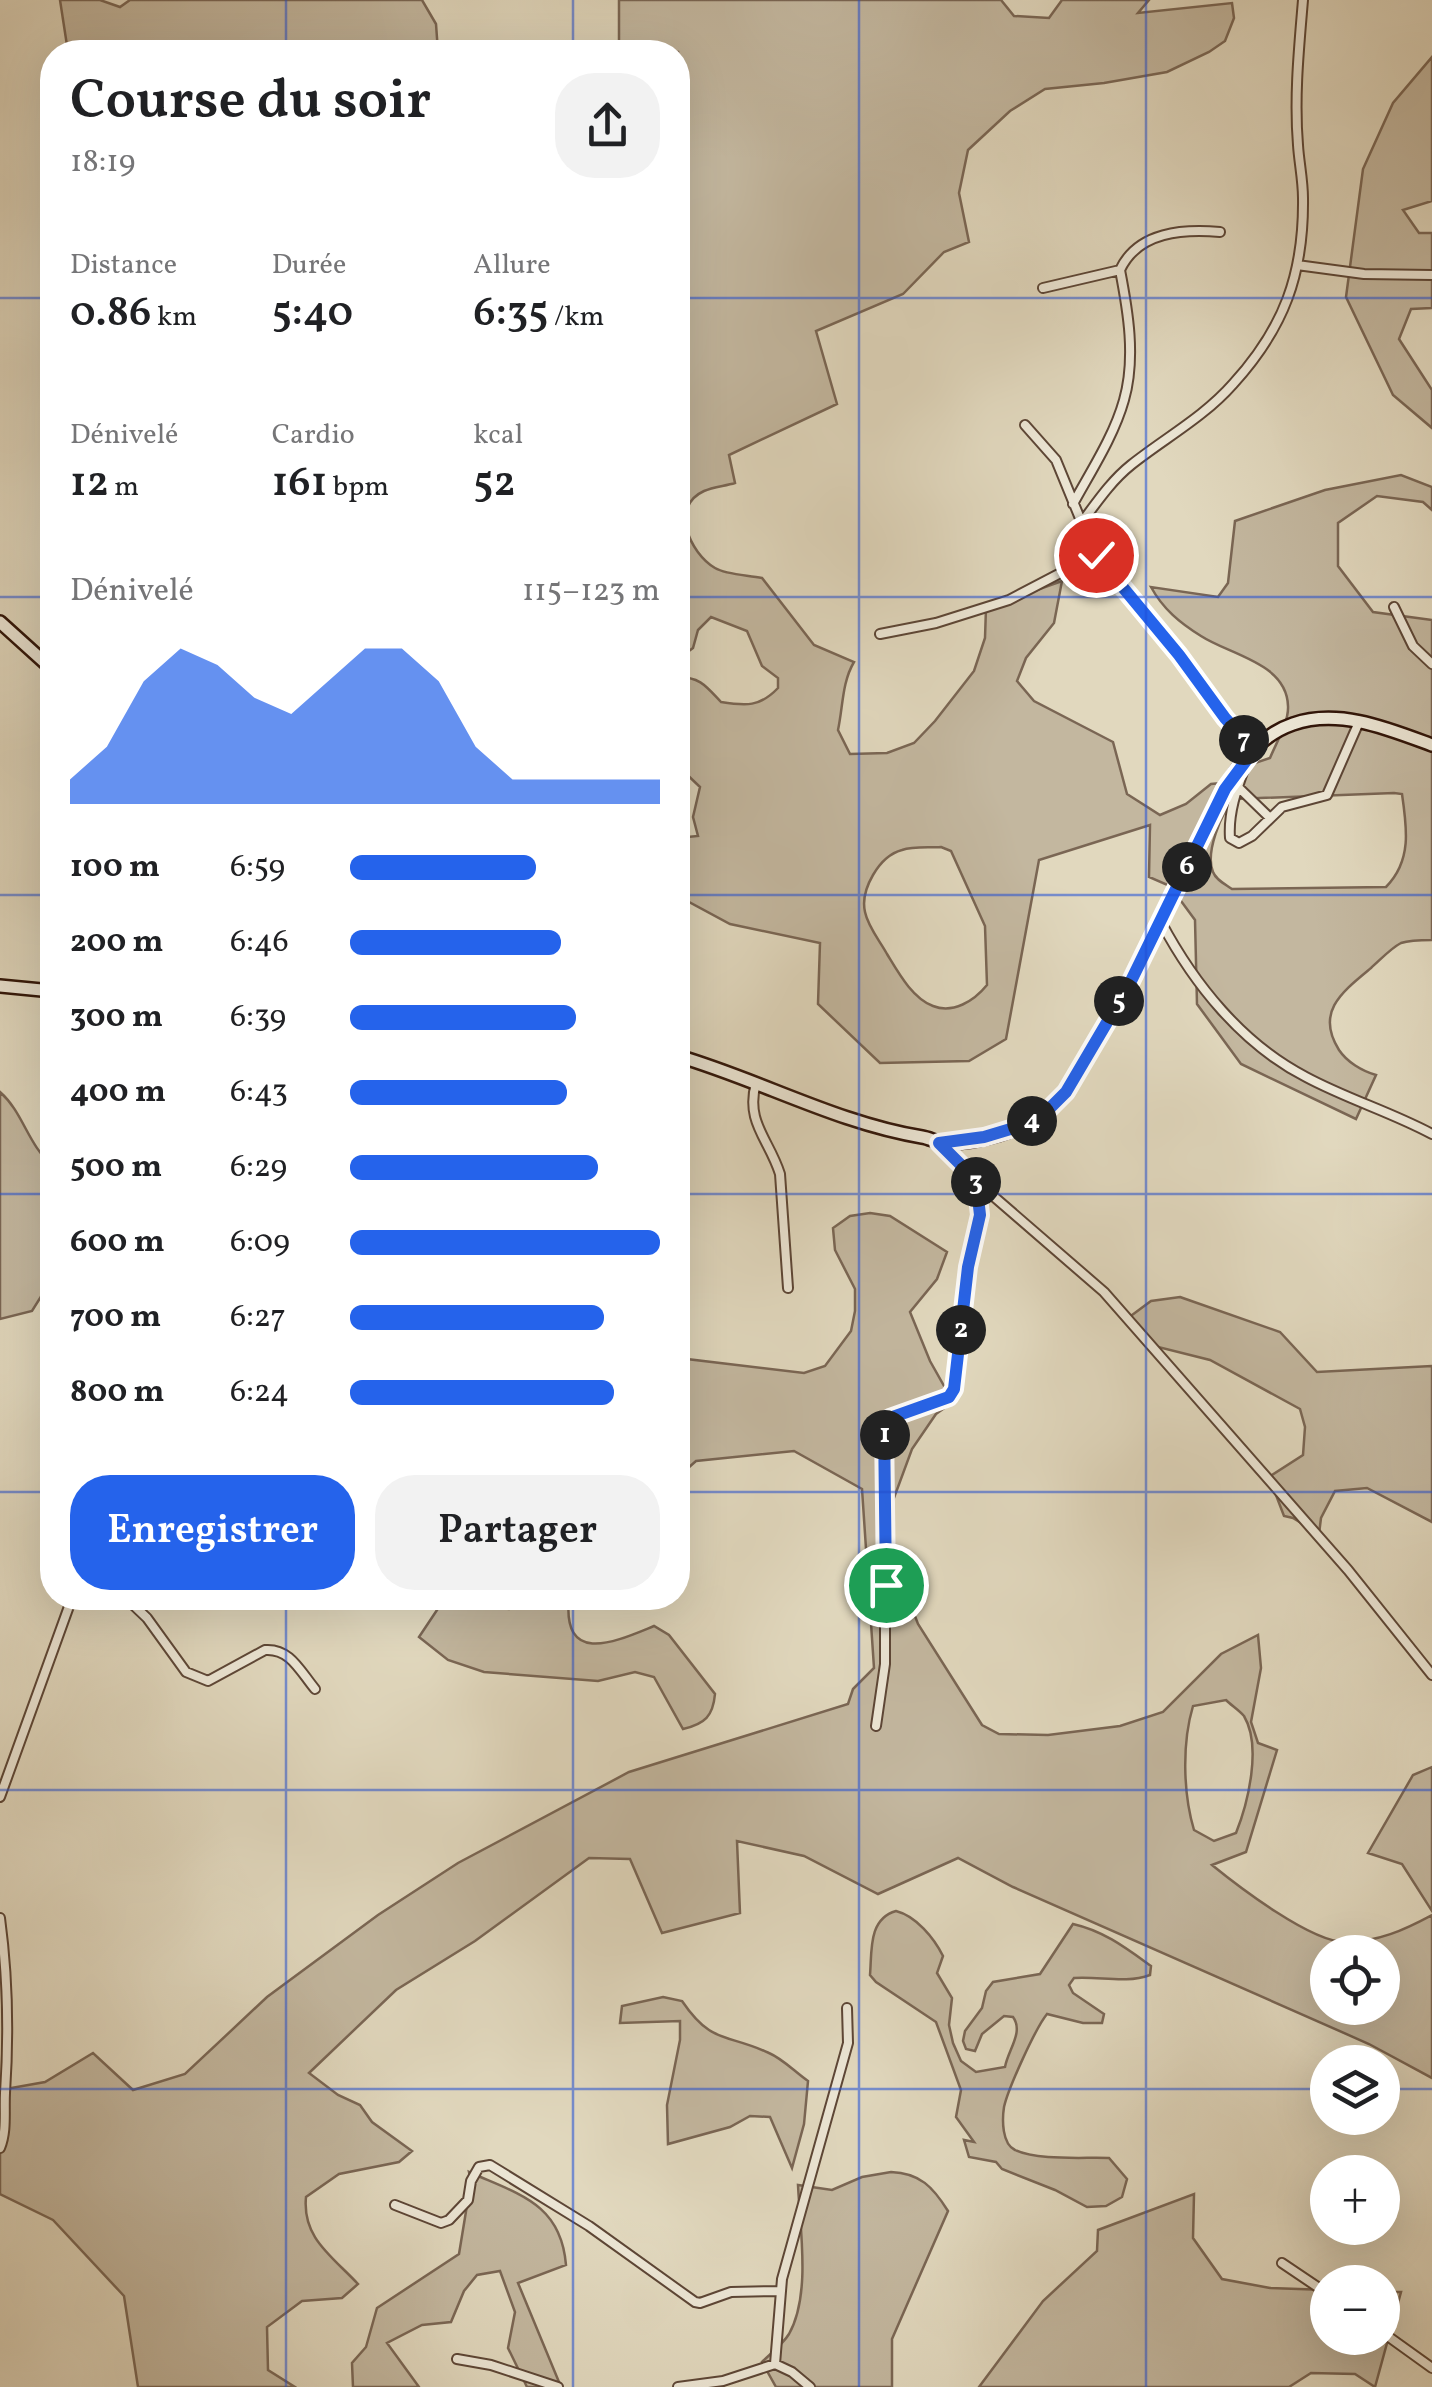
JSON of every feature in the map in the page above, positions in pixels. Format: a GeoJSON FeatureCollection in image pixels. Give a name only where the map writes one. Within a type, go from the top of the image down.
{"type":"FeatureCollection","features":[{"type":"Feature","properties":{"kind":"main road"},"geometry":{"type":"LineString","coordinates":[[0,622],[40,650]]}},
{"type":"Feature","properties":{"kind":"main road"},"geometry":{"type":"LineString","coordinates":[[690,1060],[852,1119],[939,1143],[1004,1133],[1048,1110],[1066,1092],[1129,985],[1225,789],[1252,751],[1280,730],[1297,723],[1335,718],[1432,746]]}},
{"type":"Feature","properties":{"kind":"main road"},"geometry":{"type":"LineString","coordinates":[[0,986],[40,989]]}},
{"type":"Feature","properties":{"kind":"street"},"geometry":{"type":"LineString","coordinates":[[1082,522],[1107,487],[1231,386],[1260,352],[1284,314],[1302,236],[1298,61],[1303,0]]}},
{"type":"Feature","properties":{"kind":"street"},"geometry":{"type":"LineString","coordinates":[[1074,504],[1119,414],[1128,386],[1130,335],[1120,270],[1132,252],[1166,233],[1220,232]]}},
{"type":"Feature","properties":{"kind":"street"},"geometry":{"type":"LineString","coordinates":[[1297,265],[1364,274],[1432,274]]}},
{"type":"Feature","properties":{"kind":"street"},"geometry":{"type":"LineString","coordinates":[[1043,288],[1120,270]]}},
{"type":"Feature","properties":{"kind":"street"},"geometry":{"type":"LineString","coordinates":[[1025,425],[1056,460],[1096,555],[1252,751],[1237,786],[1229,830],[1233,842],[1245,842],[1270,817],[1295,802],[1326,796],[1359,722]]}},
{"type":"Feature","properties":{"kind":"street"},"geometry":{"type":"LineString","coordinates":[[880,634],[936,623],[1009,600],[1096,555]]}},
{"type":"Feature","properties":{"kind":"street"},"geometry":{"type":"LineString","coordinates":[[1394,607],[1414,646],[1432,664]]}},
{"type":"Feature","properties":{"kind":"street"},"geometry":{"type":"LineString","coordinates":[[0,632],[18,636]]}},
{"type":"Feature","properties":{"kind":"street"},"geometry":{"type":"LineString","coordinates":[[1237,786],[1270,817]]}},
{"type":"Feature","properties":{"kind":"street"},"geometry":{"type":"LineString","coordinates":[[1161,922],[1212,1000],[1268,1053],[1304,1076],[1432,1134]]}},
{"type":"Feature","properties":{"kind":"street"},"geometry":{"type":"LineString","coordinates":[[756,1084],[750,1102],[755,1122],[780,1174],[788,1288]]}},
{"type":"Feature","properties":{"kind":"street"},"geometry":{"type":"LineString","coordinates":[[939,1143],[1104,1292],[1348,1570],[1432,1674]]}},
{"type":"Feature","properties":{"kind":"street"},"geometry":{"type":"LineString","coordinates":[[876,1726],[885,1664],[884,1425],[890,1418],[949,1397],[954,1389],[968,1267],[980,1215],[976,1180]]}},
{"type":"Feature","properties":{"kind":"street"},"geometry":{"type":"LineString","coordinates":[[0,1798],[68,1610]]}},
{"type":"Feature","properties":{"kind":"street"},"geometry":{"type":"LineString","coordinates":[[139,1610],[186,1672],[195,1678],[208,1681],[265,1650],[274,1650],[285,1652],[314,1689]]}},
{"type":"Feature","properties":{"kind":"street"},"geometry":{"type":"LineString","coordinates":[[0,1918],[10,2042],[5,2133],[0,2148]]}},
{"type":"Feature","properties":{"kind":"street"},"geometry":{"type":"LineString","coordinates":[[775,2364],[780,2291],[848,2043],[847,2008]]}},
{"type":"Feature","properties":{"kind":"street"},"geometry":{"type":"LineString","coordinates":[[394,2205],[441,2223],[449,2220],[468,2200],[472,2181],[484,2164],[589,2226],[695,2302],[731,2292],[780,2291]]}},
{"type":"Feature","properties":{"kind":"street"},"geometry":{"type":"LineString","coordinates":[[1282,2263],[1310,2282]]}},
{"type":"Feature","properties":{"kind":"street"},"geometry":{"type":"LineString","coordinates":[[1400,2345],[1432,2368]]}},
{"type":"Feature","properties":{"kind":"street"},"geometry":{"type":"LineString","coordinates":[[457,2359],[491,2364],[558,2387]]}},
{"type":"Feature","properties":{"kind":"street"},"geometry":{"type":"LineString","coordinates":[[682,2387],[723,2381],[775,2364],[810,2387]]}},
{"type":"Feature","properties":{"kind":"shaded area"},"geometry":{"type":"Polygon","coordinates":[[[60,0],[100,0],[120,7],[130,0],[422,0],[436,24],[437,40],[66,40],[60,0]]]}},
{"type":"Feature","properties":{"kind":"shaded area"},"geometry":{"type":"Polygon","coordinates":[[[619,0],[1001,0],[1014,16],[1049,18],[1062,0],[1149,0],[1138,13],[1232,3],[1234,18],[1225,41],[1209,52],[1167,72],[1045,89],[1010,111],[968,150],[959,193],[969,242],[944,252],[903,294],[816,331],[837,404],[729,455],[735,483],[693,498],[690,503],[690,40],[619,40],[619,0]]]}},
{"type":"Feature","properties":{"kind":"shaded area"},"geometry":{"type":"Polygon","coordinates":[[[1432,57],[1432,201],[1403,210],[1419,233],[1432,233],[1432,308],[1411,309],[1399,339],[1432,390],[1432,428],[1393,395],[1346,297],[1363,169],[1393,103],[1432,57]]]}},
{"type":"Feature","properties":{"kind":"shaded area"},"geometry":{"type":"Polygon","coordinates":[[[1401,475],[1432,487],[1432,510],[1423,502],[1377,496],[1338,523],[1338,566],[1373,612],[1432,620],[1432,940],[1397,945],[1335,1004],[1330,1025],[1339,1050],[1355,1066],[1376,1075],[1356,1119],[1241,1064],[1197,1004],[1195,920],[1170,886],[1149,877],[1150,825],[1039,860],[1006,1039],[969,1061],[880,1063],[818,1004],[820,943],[730,924],[690,902],[690,837],[698,836],[693,817],[700,787],[690,777],[690,678],[707,687],[721,702],[759,702],[778,688],[778,678],[762,666],[747,631],[711,617],[698,630],[690,650],[690,538],[715,568],[762,578],[814,645],[854,662],[845,686],[838,730],[850,754],[887,753],[914,743],[974,671],[985,638],[986,608],[1062,581],[1054,623],[1026,658],[1017,681],[1034,701],[1113,742],[1127,794],[1160,815],[1186,804],[1211,784],[1233,782],[1249,765],[1270,758],[1288,706],[1285,691],[1268,670],[1186,626],[1151,587],[1218,597],[1228,583],[1235,521],[1325,490],[1401,475]],[[1402,794],[1234,799],[1216,834],[1211,855],[1213,872],[1232,889],[1386,887],[1400,866],[1406,844],[1402,794]],[[941,847],[894,853],[873,875],[864,903],[871,928],[906,984],[925,1002],[941,1008],[969,1001],[987,985],[985,926],[951,851],[941,847]]]}},
{"type":"Feature","properties":{"kind":"shaded area"},"geometry":{"type":"Polygon","coordinates":[[[0,1092],[40,1152],[40,1298],[32,1311],[0,1319],[0,1092]]]}},
{"type":"Feature","properties":{"kind":"shaded area"},"geometry":{"type":"Polygon","coordinates":[[[870,1213],[890,1216],[947,1252],[937,1279],[910,1312],[930,1361],[953,1402],[936,1414],[912,1449],[888,1514],[901,1580],[918,1624],[982,1725],[999,1734],[1048,1735],[1120,1726],[1163,1712],[1221,1654],[1258,1635],[1261,1668],[1251,1722],[1258,1743],[1277,1750],[1246,1852],[1212,1865],[1276,1912],[1319,1935],[1310,1935],[1310,2018],[1013,1887],[958,1858],[878,1894],[804,1856],[737,1841],[740,1913],[662,1933],[630,1859],[589,1858],[475,1941],[396,1990],[309,2073],[338,2095],[360,2105],[372,2122],[412,2151],[399,2162],[339,2174],[306,2197],[314,2235],[358,2284],[342,2298],[302,2301],[267,2327],[268,2370],[295,2387],[138,2387],[124,2296],[53,2220],[0,2194],[0,2090],[45,2082],[93,2053],[133,2090],[185,2074],[267,1997],[378,1915],[458,1863],[629,1772],[848,1704],[853,1689],[874,1668],[862,1489],[794,1451],[696,1461],[690,1466],[690,1359],[804,1373],[825,1366],[851,1331],[855,1311],[855,1289],[835,1250],[833,1228],[850,1216],[870,1213]],[[1226,1700],[1193,1706],[1185,1768],[1188,1800],[1194,1830],[1214,1841],[1236,1833],[1245,1806],[1253,1758],[1244,1716],[1226,1700]]]}},
{"type":"Feature","properties":{"kind":"shaded area"},"geometry":{"type":"Polygon","coordinates":[[[1180,1297],[1280,1332],[1317,1372],[1432,1366],[1432,1522],[1367,1488],[1335,1491],[1321,1518],[1319,1534],[1284,1516],[1269,1477],[1303,1455],[1305,1427],[1300,1409],[1210,1360],[1146,1344],[1128,1318],[1151,1301],[1180,1297]]]}},
{"type":"Feature","properties":{"kind":"shaded area"},"geometry":{"type":"Polygon","coordinates":[[[437,1610],[569,1610],[574,1634],[595,1643],[624,1638],[654,1626],[669,1635],[715,1694],[712,1708],[702,1722],[683,1729],[654,1677],[635,1672],[598,1681],[484,1672],[448,1660],[419,1637],[437,1610]]]}},
{"type":"Feature","properties":{"kind":"shaded area"},"geometry":{"type":"Polygon","coordinates":[[[1432,1767],[1432,1911],[1402,1864],[1368,1853],[1413,1775],[1432,1767]]]}},
{"type":"Feature","properties":{"kind":"shaded area"},"geometry":{"type":"Polygon","coordinates":[[[896,1911],[924,1929],[943,1956],[937,1973],[952,1998],[949,2025],[953,2043],[961,2061],[976,2072],[1005,2067],[1017,2029],[1013,2017],[1004,2016],[982,2034],[975,2051],[966,2049],[965,2031],[982,2008],[986,1991],[993,1982],[1040,1974],[1073,1924],[1105,1936],[1151,1966],[1150,1975],[1141,1978],[1074,1978],[1069,1985],[1073,1993],[1104,2014],[1102,2023],[1083,2023],[1047,2014],[1022,2059],[1004,2107],[1004,2131],[1011,2147],[1035,2156],[1109,2158],[1127,2179],[1122,2197],[1106,2206],[1087,2207],[1002,2169],[996,2162],[969,2157],[964,2140],[974,2142],[956,2117],[961,2090],[936,2022],[870,1975],[876,1928],[896,1911]]]}},
{"type":"Feature","properties":{"kind":"shaded area"},"geometry":{"type":"Polygon","coordinates":[[[1432,1915],[1432,2078],[1400,2061],[1400,2045],[1369,2044],[1326,2025],[1400,2025],[1400,1935],[1386,1935],[1432,1915]]]}},
{"type":"Feature","properties":{"kind":"shaded area"},"geometry":{"type":"Polygon","coordinates":[[[663,1997],[682,2001],[711,2032],[774,2056],[808,2081],[804,2124],[792,2168],[770,2117],[750,2116],[730,2127],[668,2144],[667,2105],[680,2021],[620,2023],[622,2006],[663,1997]]]}},
{"type":"Feature","properties":{"kind":"shaded area"},"geometry":{"type":"Polygon","coordinates":[[[469,2172],[520,2195],[546,2214],[556,2227],[566,2265],[518,2283],[559,2382],[527,2387],[508,2348],[515,2312],[500,2271],[477,2275],[464,2291],[451,2322],[422,2325],[387,2343],[419,2387],[353,2387],[352,2363],[366,2347],[377,2308],[459,2254],[471,2181],[469,2172]]]}},
{"type":"Feature","properties":{"kind":"shaded area"},"geometry":{"type":"Polygon","coordinates":[[[891,2172],[925,2183],[948,2211],[892,2339],[892,2387],[776,2387],[762,2362],[789,2334],[800,2300],[798,2185],[832,2190],[862,2177],[891,2172]]]}},
{"type":"Feature","properties":{"kind":"shaded area"},"geometry":{"type":"Polygon","coordinates":[[[1194,2194],[1193,2238],[1222,2279],[1270,2288],[1310,2289],[1310,2355],[1384,2355],[1375,2387],[1355,2374],[1311,2373],[1289,2387],[979,2387],[1043,2301],[1097,2251],[1098,2230],[1194,2194]]]}},
{"type":"Feature","properties":{"kind":"route"},"geometry":{"type":"LineString","coordinates":[[886,1585],[884,1425],[890,1418],[949,1397],[954,1389],[968,1267],[980,1215],[976,1180],[939,1143],[1004,1133],[1024,1125],[1048,1110],[1066,1092],[1129,985],[1225,789],[1254,750],[1096,555]]}}]}
